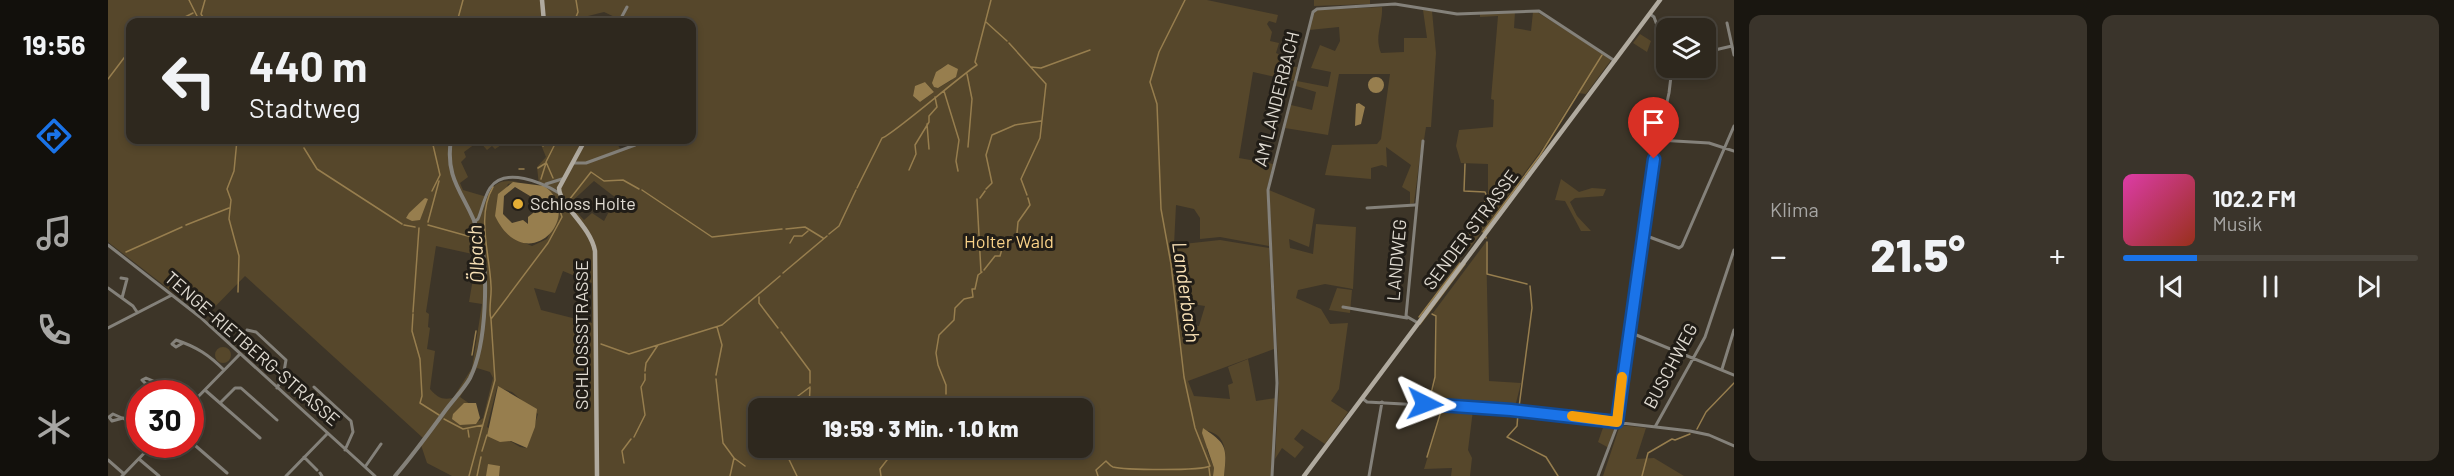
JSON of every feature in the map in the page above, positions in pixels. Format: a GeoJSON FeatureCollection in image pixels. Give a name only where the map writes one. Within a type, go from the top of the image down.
{"type":"FeatureCollection","features":[{"type":"Feature","properties":{"kind":"main road"},"geometry":{"type":"LineString","coordinates":[[542,0],[544,18]]}},
{"type":"Feature","properties":{"kind":"main road","name":"SENDER STRASSE"},"geometry":{"type":"LineString","coordinates":[[1304,476],[1660,0]]}},
{"type":"Feature","properties":{"kind":"main road"},"geometry":{"type":"LineString","coordinates":[[560,193],[562,179],[574,163],[583,144]]}},
{"type":"Feature","properties":{"kind":"main road","name":"SCHLOSSSTRASSE"},"geometry":{"type":"LineString","coordinates":[[560,193],[586,228],[595,251],[597,476]]}},
{"type":"Feature","properties":{"kind":"street","name":"AM LANDERBACH"},"geometry":{"type":"LineString","coordinates":[[1272,476],[1277,383],[1268,190],[1313,12],[1317,9],[1395,4],[1456,14],[1539,11],[1615,60]]}},
{"type":"Feature","properties":{"kind":"street"},"geometry":{"type":"LineString","coordinates":[[621,18],[627,8]]}},
{"type":"Feature","properties":{"kind":"street"},"geometry":{"type":"LineString","coordinates":[[1650,13],[1656,23]]}},
{"type":"Feature","properties":{"kind":"street"},"geometry":{"type":"LineString","coordinates":[[1727,23],[1734,55]]}},
{"type":"Feature","properties":{"kind":"street"},"geometry":{"type":"LineString","coordinates":[[1716,50],[1732,46]]}},
{"type":"Feature","properties":{"kind":"street"},"geometry":{"type":"LineString","coordinates":[[1599,476],[1617,422],[1658,140],[1670,78]]}},
{"type":"Feature","properties":{"kind":"street"},"geometry":{"type":"LineString","coordinates":[[1644,235],[1678,248],[1682,246],[1711,174],[1734,126]]}},
{"type":"Feature","properties":{"kind":"street"},"geometry":{"type":"LineString","coordinates":[[1658,140],[1683,144],[1709,143],[1734,151]]}},
{"type":"Feature","properties":{"kind":"street","name":"LANDWEG"},"geometry":{"type":"LineString","coordinates":[[1407,318],[1415,205],[1423,141]]}},
{"type":"Feature","properties":{"kind":"street"},"geometry":{"type":"LineString","coordinates":[[395,476],[469,380],[474,368],[484,297],[481,245],[474,222],[453,179],[449,161],[451,144]]}},
{"type":"Feature","properties":{"kind":"street"},"geometry":{"type":"LineString","coordinates":[[574,163],[586,163],[635,145]]}},
{"type":"Feature","properties":{"kind":"street"},"geometry":{"type":"LineString","coordinates":[[474,222],[478,219],[491,187],[502,179],[546,184],[562,179]]}},
{"type":"Feature","properties":{"kind":"street"},"geometry":{"type":"LineString","coordinates":[[546,184],[560,193]]}},
{"type":"Feature","properties":{"kind":"street","name":"LANDWEG"},"geometry":{"type":"LineString","coordinates":[[1367,208],[1415,205]]}},
{"type":"Feature","properties":{"kind":"street","name":"TENGE-RIETBERG-STRASSE"},"geometry":{"type":"LineString","coordinates":[[108,245],[172,295],[375,476]]}},
{"type":"Feature","properties":{"kind":"street","name":"BUSCHWEG"},"geometry":{"type":"LineString","coordinates":[[1655,427],[1705,337],[1734,250]]}},
{"type":"Feature","properties":{"kind":"street"},"geometry":{"type":"LineString","coordinates":[[121,278],[127,279],[122,298]]}},
{"type":"Feature","properties":{"kind":"street"},"geometry":{"type":"LineString","coordinates":[[108,288],[138,312]]}},
{"type":"Feature","properties":{"kind":"street"},"geometry":{"type":"LineString","coordinates":[[108,328],[172,295]]}},
{"type":"Feature","properties":{"kind":"street","name":"LANDWEG"},"geometry":{"type":"LineString","coordinates":[[1343,307],[1407,318],[1418,323]]}},
{"type":"Feature","properties":{"kind":"street"},"geometry":{"type":"LineString","coordinates":[[247,330],[256,332],[286,360],[283,377],[277,388]]}},
{"type":"Feature","properties":{"kind":"street"},"geometry":{"type":"LineString","coordinates":[[1722,369],[1734,330]]}},
{"type":"Feature","properties":{"kind":"street"},"geometry":{"type":"LineString","coordinates":[[1629,332],[1734,375]]}},
{"type":"Feature","properties":{"kind":"street"},"geometry":{"type":"LineString","coordinates":[[183,343],[201,349],[224,370]]}},
{"type":"Feature","properties":{"kind":"street"},"geometry":{"type":"LineString","coordinates":[[240,354],[206,390],[260,438]]}},
{"type":"Feature","properties":{"kind":"street"},"geometry":{"type":"LineString","coordinates":[[314,387],[351,421],[353,432],[345,450]]}},
{"type":"Feature","properties":{"kind":"street"},"geometry":{"type":"LineString","coordinates":[[220,403],[235,388],[242,388],[277,420]]}},
{"type":"Feature","properties":{"kind":"street"},"geometry":{"type":"LineString","coordinates":[[1362,399],[1367,402],[1511,410],[1617,422],[1709,435],[1734,446]]}},
{"type":"Feature","properties":{"kind":"street"},"geometry":{"type":"LineString","coordinates":[[1369,476],[1382,402]]}},
{"type":"Feature","properties":{"kind":"street"},"geometry":{"type":"LineString","coordinates":[[286,476],[327,434]]}},
{"type":"Feature","properties":{"kind":"street"},"geometry":{"type":"LineString","coordinates":[[365,467],[381,444]]}},
{"type":"Feature","properties":{"kind":"street"},"geometry":{"type":"LineString","coordinates":[[204,453],[227,473]]}},
{"type":"Feature","properties":{"kind":"street"},"geometry":{"type":"LineString","coordinates":[[304,457],[320,473]]}},
{"type":"Feature","properties":{"kind":"street"},"geometry":{"type":"LineString","coordinates":[[108,460],[123,475],[139,459],[159,476]]}},
{"type":"Feature","properties":{"kind":"green space","name":"Holter Wald"},"geometry":{"type":"Polygon","coordinates":[[[108,0],[1207,0],[1278,15],[1276,23],[1269,21],[1267,24],[1272,32],[1270,41],[1279,43],[1276,53],[1290,59],[1290,66],[1297,67],[1294,81],[1253,72],[1239,158],[1273,164],[1267,189],[1269,246],[1220,237],[1200,239],[1200,218],[1194,209],[1176,205],[1174,245],[1220,240],[1269,248],[1274,349],[1188,381],[1194,396],[1230,399],[1228,385],[1233,383],[1228,367],[1248,359],[1256,401],[1276,398],[1271,476],[1224,476],[1225,449],[1223,443],[1215,434],[1208,431],[1207,450],[1214,468],[1213,476],[452,476],[427,463],[420,442],[423,438],[245,276],[205,317],[108,242],[108,0]],[[948,64],[940,69],[938,88],[952,80],[948,64]],[[925,82],[915,87],[913,96],[920,102],[934,92],[925,82]],[[594,181],[569,204],[584,220],[592,213],[604,221],[616,198],[594,181]],[[436,246],[426,312],[429,314],[428,327],[430,328],[427,349],[435,351],[430,389],[440,398],[446,399],[453,398],[472,368],[482,304],[469,302],[477,255],[436,246]],[[563,271],[555,293],[534,288],[541,310],[592,323],[592,283],[563,271]],[[1178,302],[1179,325],[1199,326],[1205,306],[1178,302]],[[477,368],[460,397],[470,404],[464,403],[479,421],[483,418],[493,378],[490,372],[477,368]],[[497,387],[487,427],[520,447],[527,448],[538,414],[512,392],[497,387]]]}},
{"type":"Feature","properties":{"kind":"green space"},"geometry":{"type":"Polygon","coordinates":[[[1314,0],[1370,0],[1370,4],[1314,6],[1314,0]]]}},
{"type":"Feature","properties":{"kind":"green space"},"geometry":{"type":"Polygon","coordinates":[[[1382,7],[1378,41],[1381,53],[1404,52],[1404,38],[1427,38],[1423,10],[1432,11],[1436,53],[1431,127],[1426,127],[1422,141],[1414,203],[1410,204],[1410,192],[1402,187],[1411,165],[1386,147],[1387,167],[1382,165],[1371,168],[1371,179],[1325,175],[1332,145],[1377,144],[1381,139],[1390,74],[1339,74],[1328,135],[1285,128],[1291,105],[1312,110],[1316,92],[1296,86],[1297,81],[1328,87],[1331,72],[1311,68],[1320,45],[1335,51],[1340,41],[1339,27],[1309,30],[1313,13],[1317,10],[1382,7]]]}},
{"type":"Feature","properties":{"kind":"green space"},"geometry":{"type":"Polygon","coordinates":[[[1515,12],[1514,28],[1531,31],[1533,12],[1537,12],[1602,53],[1583,88],[1603,54],[1611,60],[1586,94],[1577,93],[1545,145],[1470,248],[1463,252],[1488,197],[1488,164],[1461,163],[1456,146],[1459,130],[1493,127],[1494,100],[1491,99],[1498,16],[1480,17],[1480,14],[1515,12]]]}},
{"type":"Feature","properties":{"kind":"green space"},"geometry":{"type":"Polygon","coordinates":[[[1640,34],[1651,41],[1647,52],[1633,43],[1640,34]]]}},
{"type":"Feature","properties":{"kind":"green space","name":"Holter Wald"},"geometry":{"type":"Polygon","coordinates":[[[482,144],[503,144],[495,149],[492,146],[487,150],[482,144]]]}},
{"type":"Feature","properties":{"kind":"green space"},"geometry":{"type":"Polygon","coordinates":[[[1561,179],[1579,192],[1592,188],[1606,189],[1603,196],[1575,198],[1570,202],[1577,216],[1591,231],[1581,231],[1565,201],[1555,200],[1561,179]]]}},
{"type":"Feature","properties":{"kind":"green space"},"geometry":{"type":"Polygon","coordinates":[[[1269,190],[1315,209],[1309,247],[1289,239],[1290,248],[1313,254],[1316,224],[1356,227],[1353,289],[1325,284],[1298,290],[1296,298],[1321,309],[1330,324],[1348,323],[1339,389],[1331,401],[1348,412],[1325,444],[1302,429],[1294,439],[1304,447],[1295,458],[1282,448],[1275,459],[1279,383],[1269,190]]]}},
{"type":"Feature","properties":{"kind":"green space"},"geometry":{"type":"Polygon","coordinates":[[[530,225],[541,228],[538,238],[532,241],[526,236],[529,234],[530,225]]]}},
{"type":"Feature","properties":{"kind":"green space"},"geometry":{"type":"Polygon","coordinates":[[[1486,242],[1489,381],[1521,383],[1515,407],[1430,402],[1435,382],[1437,316],[1433,313],[1486,242]]]}},
{"type":"Feature","properties":{"kind":"green space"},"geometry":{"type":"Polygon","coordinates":[[[1337,288],[1352,290],[1350,313],[1329,310],[1337,288]]]}},
{"type":"Feature","properties":{"kind":"green space"},"geometry":{"type":"Polygon","coordinates":[[[223,347],[229,349],[231,355],[229,361],[223,363],[217,361],[215,355],[217,349],[223,347]]]}},
{"type":"Feature","properties":{"kind":"green space"},"geometry":{"type":"Polygon","coordinates":[[[1443,408],[1473,410],[1468,450],[1472,458],[1470,476],[1451,476],[1452,468],[1424,469],[1443,408]]]}},
{"type":"Feature","properties":{"kind":"green space"},"geometry":{"type":"Polygon","coordinates":[[[1605,422],[1616,425],[1609,448],[1598,442],[1605,422]]]}},
{"type":"Feature","properties":{"kind":"green space"},"geometry":{"type":"Polygon","coordinates":[[[1620,425],[1646,428],[1636,459],[1654,458],[1684,476],[1603,476],[1620,425]]]}},
{"type":"Feature","properties":{"kind":"shaded area"},"geometry":{"type":"Polygon","coordinates":[[[948,64],[958,69],[956,77],[938,88],[934,87],[932,83],[936,72],[948,64]]]}},
{"type":"Feature","properties":{"kind":"shaded area"},"geometry":{"type":"Polygon","coordinates":[[[1376,77],[1382,79],[1384,85],[1382,91],[1376,93],[1370,91],[1368,85],[1370,79],[1376,77]]]}},
{"type":"Feature","properties":{"kind":"shaded area"},"geometry":{"type":"Polygon","coordinates":[[[925,82],[934,92],[920,102],[913,96],[915,86],[925,82]]]}},
{"type":"Feature","properties":{"kind":"shaded area"},"geometry":{"type":"Polygon","coordinates":[[[1359,103],[1365,107],[1361,124],[1355,126],[1356,104],[1359,103]]]}},
{"type":"Feature","properties":{"kind":"shaded area"},"geometry":{"type":"Polygon","coordinates":[[[513,182],[544,186],[556,199],[559,212],[556,226],[547,236],[535,243],[522,243],[508,234],[495,216],[498,194],[513,182]],[[515,187],[504,196],[503,214],[512,223],[523,220],[528,224],[528,217],[533,213],[530,196],[515,187]]]}},
{"type":"Feature","properties":{"kind":"shaded area"},"geometry":{"type":"Polygon","coordinates":[[[425,198],[428,199],[420,220],[412,221],[406,218],[409,213],[425,198]]]}},
{"type":"Feature","properties":{"kind":"shaded area"},"geometry":{"type":"Polygon","coordinates":[[[498,386],[537,409],[535,427],[527,448],[511,441],[500,442],[487,436],[498,386]]]}},
{"type":"Feature","properties":{"kind":"shaded area"},"geometry":{"type":"Polygon","coordinates":[[[464,403],[476,403],[480,418],[476,424],[460,425],[452,419],[453,414],[464,403]]]}},
{"type":"Feature","properties":{"kind":"shaded area"},"geometry":{"type":"Polygon","coordinates":[[[1203,428],[1217,438],[1224,447],[1224,476],[1213,476],[1214,468],[1202,433],[1203,428]]]}},
{"type":"Feature","properties":{"kind":"shaded area"},"geometry":{"type":"Polygon","coordinates":[[[488,464],[500,466],[499,476],[486,476],[488,464]]]}},
{"type":"Feature","properties":{"kind":"waterway"},"geometry":{"type":"LineString","coordinates":[[189,0],[198,18]]}},
{"type":"Feature","properties":{"kind":"waterway"},"geometry":{"type":"LineString","coordinates":[[204,18],[201,14],[205,0]]}},
{"type":"Feature","properties":{"kind":"waterway"},"geometry":{"type":"LineString","coordinates":[[458,18],[463,0]]}},
{"type":"Feature","properties":{"kind":"waterway","name":"Ölbach"},"geometry":{"type":"LineString","coordinates":[[576,0],[578,12],[576,18]]}},
{"type":"Feature","properties":{"kind":"waterway"},"geometry":{"type":"LineString","coordinates":[[857,188],[882,138],[898,128],[977,65],[975,62],[991,0]]}},
{"type":"Feature","properties":{"kind":"waterway","name":"Landerbach"},"geometry":{"type":"LineString","coordinates":[[1098,476],[1096,470],[1106,461],[1113,467],[1131,469],[1210,466],[1195,428],[1184,377],[1171,264],[1161,209],[1157,104],[1150,82],[1159,52],[1185,0]]}},
{"type":"Feature","properties":{"kind":"waterway"},"geometry":{"type":"LineString","coordinates":[[183,18],[193,13]]}},
{"type":"Feature","properties":{"kind":"waterway"},"geometry":{"type":"LineString","coordinates":[[986,22],[1007,41]]}},
{"type":"Feature","properties":{"kind":"waterway"},"geometry":{"type":"LineString","coordinates":[[1009,43],[1046,84],[1040,138],[1021,179],[1027,195]]}},
{"type":"Feature","properties":{"kind":"waterway"},"geometry":{"type":"LineString","coordinates":[[1031,67],[1041,68],[1090,50]]}},
{"type":"Feature","properties":{"kind":"waterway"},"geometry":{"type":"LineString","coordinates":[[108,79],[126,55]]}},
{"type":"Feature","properties":{"kind":"waterway"},"geometry":{"type":"LineString","coordinates":[[1483,232],[1540,155],[1602,55]]}},
{"type":"Feature","properties":{"kind":"waterway"},"geometry":{"type":"LineString","coordinates":[[967,74],[972,99],[968,147]]}},
{"type":"Feature","properties":{"kind":"waterway"},"geometry":{"type":"LineString","coordinates":[[944,91],[959,140],[956,161],[958,171]]}},
{"type":"Feature","properties":{"kind":"waterway"},"geometry":{"type":"LineString","coordinates":[[909,170],[916,154],[915,145],[929,122],[929,116],[937,107],[935,97]]}},
{"type":"Feature","properties":{"kind":"waterway"},"geometry":{"type":"LineString","coordinates":[[986,189],[992,183],[986,155],[992,135],[1015,125],[1041,121]]}},
{"type":"Feature","properties":{"kind":"waterway"},"geometry":{"type":"LineString","coordinates":[[927,124],[929,149]]}},
{"type":"Feature","properties":{"kind":"waterway"},"geometry":{"type":"LineString","coordinates":[[237,144],[234,171],[227,189],[231,200],[229,219],[239,256],[238,292]]}},
{"type":"Feature","properties":{"kind":"waterway"},"geometry":{"type":"LineString","coordinates":[[432,144],[440,175],[432,191]]}},
{"type":"Feature","properties":{"kind":"waterway","name":"Ölbach"},"geometry":{"type":"LineString","coordinates":[[553,178],[546,162],[555,144]]}},
{"type":"Feature","properties":{"kind":"waterway"},"geometry":{"type":"LineString","coordinates":[[304,148],[317,169],[402,224]]}},
{"type":"Feature","properties":{"kind":"waterway","name":"Ölbach"},"geometry":{"type":"LineString","coordinates":[[538,168],[546,163]]}},
{"type":"Feature","properties":{"kind":"waterway","name":"Ölbach"},"geometry":{"type":"LineString","coordinates":[[541,179],[546,163]]}},
{"type":"Feature","properties":{"kind":"waterway"},"geometry":{"type":"LineString","coordinates":[[1463,251],[1487,197],[1485,192],[1464,191],[1465,164]]}},
{"type":"Feature","properties":{"kind":"waterway","name":"Ölbach"},"geometry":{"type":"LineString","coordinates":[[519,169],[524,169]]}},
{"type":"Feature","properties":{"kind":"waterway"},"geometry":{"type":"LineString","coordinates":[[569,200],[591,172],[604,181],[623,180],[639,189]]}},
{"type":"Feature","properties":{"kind":"waterway"},"geometry":{"type":"LineString","coordinates":[[428,222],[439,181]]}},
{"type":"Feature","properties":{"kind":"waterway","name":"Ölbach"},"geometry":{"type":"LineString","coordinates":[[491,319],[491,286],[485,236],[485,210],[493,187]]}},
{"type":"Feature","properties":{"kind":"waterway"},"geometry":{"type":"LineString","coordinates":[[642,190],[712,237],[782,229]]}},
{"type":"Feature","properties":{"kind":"waterway"},"geometry":{"type":"LineString","coordinates":[[829,234],[839,226],[856,190]]}},
{"type":"Feature","properties":{"kind":"waterway"},"geometry":{"type":"LineString","coordinates":[[980,198],[985,191]]}},
{"type":"Feature","properties":{"kind":"waterway"},"geometry":{"type":"LineString","coordinates":[[984,270],[995,256],[1000,256],[1002,249],[1017,233],[1018,222],[1030,205],[1028,198]]}},
{"type":"Feature","properties":{"kind":"waterway"},"geometry":{"type":"LineString","coordinates":[[977,199],[981,272]]}},
{"type":"Feature","properties":{"kind":"waterway"},"geometry":{"type":"LineString","coordinates":[[186,225],[229,208]]}},
{"type":"Feature","properties":{"kind":"waterway","name":"Ölbach"},"geometry":{"type":"LineString","coordinates":[[469,476],[495,380],[491,319],[548,243],[562,217],[560,211]]}},
{"type":"Feature","properties":{"kind":"waterway"},"geometry":{"type":"LineString","coordinates":[[404,225],[415,227]]}},
{"type":"Feature","properties":{"kind":"waterway"},"geometry":{"type":"LineString","coordinates":[[428,225],[475,238]]}},
{"type":"Feature","properties":{"kind":"waterway"},"geometry":{"type":"LineString","coordinates":[[126,252],[182,227]]}},
{"type":"Feature","properties":{"kind":"waterway"},"geometry":{"type":"LineString","coordinates":[[786,229],[805,227],[823,238]]}},
{"type":"Feature","properties":{"kind":"waterway"},"geometry":{"type":"LineString","coordinates":[[413,312],[419,228]]}},
{"type":"Feature","properties":{"kind":"waterway"},"geometry":{"type":"LineString","coordinates":[[790,243],[794,236],[802,236],[808,231]]}},
{"type":"Feature","properties":{"kind":"waterway"},"geometry":{"type":"LineString","coordinates":[[783,273],[827,236]]}},
{"type":"Feature","properties":{"kind":"waterway"},"geometry":{"type":"LineString","coordinates":[[1487,242],[1487,274],[1527,284]]}},
{"type":"Feature","properties":{"kind":"waterway"},"geometry":{"type":"LineString","coordinates":[[479,244],[480,261]]}},
{"type":"Feature","properties":{"kind":"waterway"},"geometry":{"type":"LineString","coordinates":[[1419,317],[1460,263]]}},
{"type":"Feature","properties":{"kind":"waterway"},"geometry":{"type":"LineString","coordinates":[[1420,324],[1465,264]]}},
{"type":"Feature","properties":{"kind":"waterway"},"geometry":{"type":"LineString","coordinates":[[946,394],[946,385],[936,353],[939,335],[954,320],[955,308],[964,299],[973,297],[972,289],[975,289],[978,275],[982,272]]}},
{"type":"Feature","properties":{"kind":"waterway"},"geometry":{"type":"LineString","coordinates":[[601,344],[629,354],[722,325],[780,276]]}},
{"type":"Feature","properties":{"kind":"waterway"},"geometry":{"type":"LineString","coordinates":[[1519,407],[1532,308],[1530,286]]}},
{"type":"Feature","properties":{"kind":"waterway"},"geometry":{"type":"LineString","coordinates":[[759,297],[759,303],[778,328]]}},
{"type":"Feature","properties":{"kind":"waterway"},"geometry":{"type":"LineString","coordinates":[[413,314],[412,331],[420,359],[422,396],[420,403],[439,415]]}},
{"type":"Feature","properties":{"kind":"waterway"},"geometry":{"type":"LineString","coordinates":[[1429,402],[1435,377],[1436,316],[1432,314]]}},
{"type":"Feature","properties":{"kind":"waterway"},"geometry":{"type":"LineString","coordinates":[[716,375],[722,345],[717,327]]}},
{"type":"Feature","properties":{"kind":"waterway"},"geometry":{"type":"LineString","coordinates":[[472,355],[476,331]]}},
{"type":"Feature","properties":{"kind":"waterway"},"geometry":{"type":"LineString","coordinates":[[781,332],[810,371],[810,383]]}},
{"type":"Feature","properties":{"kind":"waterway"},"geometry":{"type":"LineString","coordinates":[[645,371],[646,363],[658,345]]}},
{"type":"Feature","properties":{"kind":"waterway"},"geometry":{"type":"LineString","coordinates":[[634,437],[645,415],[641,387],[645,374]]}},
{"type":"Feature","properties":{"kind":"waterway"},"geometry":{"type":"LineString","coordinates":[[716,379],[723,443],[734,458],[730,476]]}},
{"type":"Feature","properties":{"kind":"waterway"},"geometry":{"type":"LineString","coordinates":[[1697,429],[1706,412],[1734,383]]}},
{"type":"Feature","properties":{"kind":"waterway"},"geometry":{"type":"LineString","coordinates":[[795,398],[810,387]]}},
{"type":"Feature","properties":{"kind":"waterway"},"geometry":{"type":"LineString","coordinates":[[810,388],[810,398]]}},
{"type":"Feature","properties":{"kind":"waterway"},"geometry":{"type":"LineString","coordinates":[[1427,457],[1442,408],[1428,408]]}},
{"type":"Feature","properties":{"kind":"waterway"},"geometry":{"type":"LineString","coordinates":[[1518,413],[1517,426],[1507,437],[1546,457],[1558,476]]}},
{"type":"Feature","properties":{"kind":"waterway"},"geometry":{"type":"LineString","coordinates":[[444,419],[463,429],[483,425]]}},
{"type":"Feature","properties":{"kind":"waterway"},"geometry":{"type":"LineString","coordinates":[[468,430],[469,437]]}},
{"type":"Feature","properties":{"kind":"waterway"},"geometry":{"type":"LineString","coordinates":[[1642,476],[1648,453],[1672,439],[1690,434]]}},
{"type":"Feature","properties":{"kind":"waterway","name":"Ölbach"},"geometry":{"type":"LineString","coordinates":[[482,451],[487,435]]}},
{"type":"Feature","properties":{"kind":"waterway"},"geometry":{"type":"LineString","coordinates":[[624,463],[622,451],[631,439]]}},
{"type":"Feature","properties":{"kind":"waterway","name":"Ölbach"},"geometry":{"type":"LineString","coordinates":[[477,476],[481,457]]}},
{"type":"Feature","properties":{"kind":"waterway"},"geometry":{"type":"LineString","coordinates":[[734,458],[745,466]]}},
{"type":"Feature","properties":{"kind":"waterway"},"geometry":{"type":"LineString","coordinates":[[788,458],[797,476]]}},
{"type":"Feature","properties":{"kind":"waterway"},"geometry":{"type":"LineString","coordinates":[[881,476],[880,469],[888,458]]}},
{"type":"Feature","properties":{"kind":"waterway"},"geometry":{"type":"LineString","coordinates":[[1209,468],[1210,476]]}},
{"type":"Feature","properties":{"kind":"slow traffic"},"geometry":{"type":"LineString","coordinates":[[1572,416],[1617,422],[1622,377]]}},
{"type":"Feature","properties":{"kind":"place","name":"Schloss Holte"},"geometry":{"type":"Point","coordinates":[518,204]}},
{"type":"Feature","properties":{"kind":"route"},"geometry":{"type":"LineString","coordinates":[[1425,404],[1548,413],[1617,422],[1654,159]]}}]}
